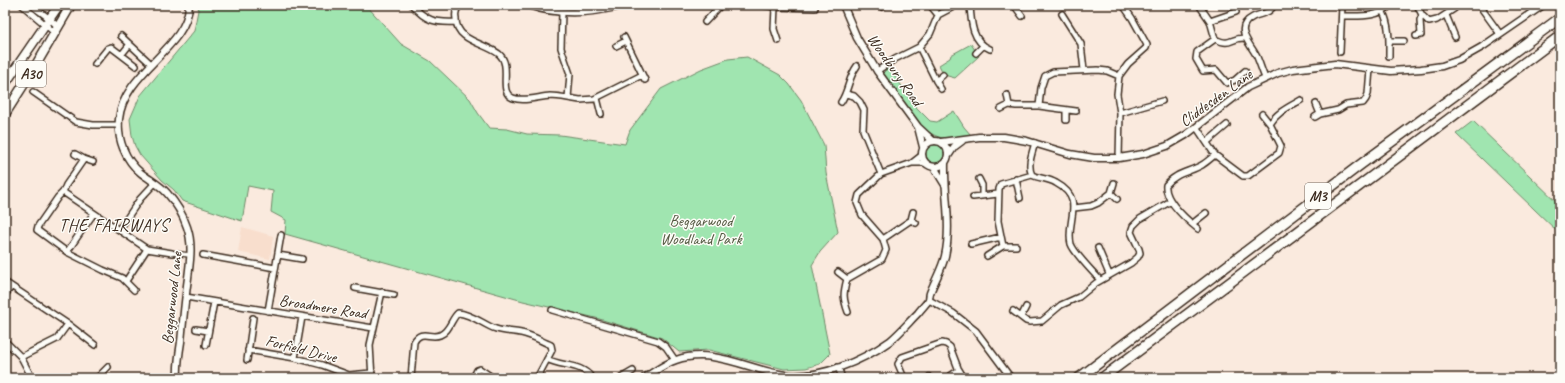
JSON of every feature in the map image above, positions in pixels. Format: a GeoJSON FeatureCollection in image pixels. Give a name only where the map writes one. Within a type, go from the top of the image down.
{"type":"FeatureCollection","features":[{"type":"Feature","properties":{"kind":"highway","name":"M3"},"geometry":{"type":"LineString","coordinates":[[1079,378],[1360,165],[1560,18]]}},
{"type":"Feature","properties":{"kind":"highway","name":"M3"},"geometry":{"type":"LineString","coordinates":[[1102,378],[1560,36]]}},
{"type":"Feature","properties":{"kind":"main road","name":"A30"},"geometry":{"type":"LineString","coordinates":[[5,84],[59,5]]}},
{"type":"Feature","properties":{"kind":"main road","name":"A30"},"geometry":{"type":"LineString","coordinates":[[5,114],[71,5]]}},
{"type":"Feature","properties":{"kind":"street"},"geometry":{"type":"LineString","coordinates":[[22,5],[48,22],[56,30]]}},
{"type":"Feature","properties":{"kind":"street"},"geometry":{"type":"LineString","coordinates":[[30,5],[56,30]]}},
{"type":"Feature","properties":{"kind":"street","name":"Beggarwood Lane"},"geometry":{"type":"LineString","coordinates":[[178,378],[186,297],[189,233],[182,214],[167,193],[141,172],[128,157],[122,143],[119,125],[125,97],[133,85],[182,29],[187,18],[189,5]]}},
{"type":"Feature","properties":{"kind":"street"},"geometry":{"type":"LineString","coordinates":[[412,5],[423,16],[430,20],[456,22]]}},
{"type":"Feature","properties":{"kind":"street"},"geometry":{"type":"LineString","coordinates":[[460,5],[456,11],[456,22],[458,29],[463,36],[490,48],[503,59],[506,67],[506,91],[509,96],[518,99],[554,96],[584,100],[596,98],[643,77],[625,39],[616,46]]}},
{"type":"Feature","properties":{"kind":"street"},"geometry":{"type":"LineString","coordinates":[[528,5],[539,9],[562,12],[594,11],[625,5]]}},
{"type":"Feature","properties":{"kind":"street"},"geometry":{"type":"LineString","coordinates":[[705,22],[721,5]]}},
{"type":"Feature","properties":{"kind":"street"},"geometry":{"type":"LineString","coordinates":[[764,5],[775,7],[800,6],[815,8]]}},
{"type":"Feature","properties":{"kind":"street","name":"Woodbury Road"},"geometry":{"type":"LineString","coordinates":[[843,5],[857,38],[877,71],[918,127],[932,140]]}},
{"type":"Feature","properties":{"kind":"street"},"geometry":{"type":"LineString","coordinates":[[930,5],[938,15]]}},
{"type":"Feature","properties":{"kind":"street"},"geometry":{"type":"LineString","coordinates":[[877,71],[895,59],[919,47],[930,34],[938,15],[957,5]]}},
{"type":"Feature","properties":{"kind":"street"},"geometry":{"type":"LineString","coordinates":[[970,5],[972,28],[976,38],[983,46],[990,49]]}},
{"type":"Feature","properties":{"kind":"street"},"geometry":{"type":"LineString","coordinates":[[1014,5],[1022,16]]}},
{"type":"Feature","properties":{"kind":"street"},"geometry":{"type":"LineString","coordinates":[[1119,158],[1120,113],[1117,94],[1119,76],[1128,64],[1146,48],[1147,45],[1123,5]]}},
{"type":"Feature","properties":{"kind":"street"},"geometry":{"type":"LineString","coordinates":[[1200,5],[1210,21],[1215,39]]}},
{"type":"Feature","properties":{"kind":"street"},"geometry":{"type":"LineString","coordinates":[[1265,78],[1257,57],[1244,38],[1244,28],[1247,22],[1253,17],[1268,12],[1274,5]]}},
{"type":"Feature","properties":{"kind":"street"},"geometry":{"type":"LineString","coordinates":[[1340,52],[1342,5]]}},
{"type":"Feature","properties":{"kind":"street"},"geometry":{"type":"LineString","coordinates":[[1342,16],[1374,15],[1383,12],[1391,5]]}},
{"type":"Feature","properties":{"kind":"street"},"geometry":{"type":"LineString","coordinates":[[1416,5],[1422,15],[1429,22],[1438,20],[1454,9]]}},
{"type":"Feature","properties":{"kind":"street"},"geometry":{"type":"LineString","coordinates":[[1479,5],[1500,34]]}},
{"type":"Feature","properties":{"kind":"street","name":"Cliddesden Lane"},"geometry":{"type":"LineString","coordinates":[[941,142],[996,137],[1019,139],[1077,156],[1119,158],[1143,154],[1167,146],[1197,128],[1248,87],[1265,78],[1286,70],[1328,65],[1342,65],[1391,71],[1442,66],[1466,56],[1496,39],[1500,34],[1511,29],[1543,5]]}},
{"type":"Feature","properties":{"kind":"street"},"geometry":{"type":"LineString","coordinates":[[775,7],[774,29],[778,42]]}},
{"type":"Feature","properties":{"kind":"street"},"geometry":{"type":"LineString","coordinates":[[562,12],[561,48],[570,74],[568,98]]}},
{"type":"Feature","properties":{"kind":"street"},"geometry":{"type":"LineString","coordinates":[[1210,21],[1236,12]]}},
{"type":"Feature","properties":{"kind":"street"},"geometry":{"type":"LineString","coordinates":[[1383,12],[1387,20],[1389,56]]}},
{"type":"Feature","properties":{"kind":"street"},"geometry":{"type":"LineString","coordinates":[[1062,14],[1074,30],[1081,44],[1084,70]]}},
{"type":"Feature","properties":{"kind":"street"},"geometry":{"type":"LineString","coordinates":[[1416,36],[1421,35],[1420,20],[1422,15]]}},
{"type":"Feature","properties":{"kind":"street"},"geometry":{"type":"LineString","coordinates":[[1446,15],[1455,37]]}},
{"type":"Feature","properties":{"kind":"street"},"geometry":{"type":"LineString","coordinates":[[1074,30],[1079,25]]}},
{"type":"Feature","properties":{"kind":"street"},"geometry":{"type":"LineString","coordinates":[[121,36],[151,64]]}},
{"type":"Feature","properties":{"kind":"street"},"geometry":{"type":"LineString","coordinates":[[1215,39],[1224,43],[1231,42],[1239,38],[1244,38]]}},
{"type":"Feature","properties":{"kind":"street"},"geometry":{"type":"LineString","coordinates":[[1203,71],[1196,60],[1197,52],[1215,39]]}},
{"type":"Feature","properties":{"kind":"street"},"geometry":{"type":"LineString","coordinates":[[1389,41],[1404,41]]}},
{"type":"Feature","properties":{"kind":"street"},"geometry":{"type":"LineString","coordinates":[[122,54],[130,44]]}},
{"type":"Feature","properties":{"kind":"street"},"geometry":{"type":"LineString","coordinates":[[976,53],[983,46]]}},
{"type":"Feature","properties":{"kind":"street"},"geometry":{"type":"LineString","coordinates":[[95,64],[110,47],[113,47],[136,66]]}},
{"type":"Feature","properties":{"kind":"street"},"geometry":{"type":"LineString","coordinates":[[919,47],[941,88]]}},
{"type":"Feature","properties":{"kind":"street"},"geometry":{"type":"LineString","coordinates":[[841,102],[846,94],[851,74],[857,66]]}},
{"type":"Feature","properties":{"kind":"street"},"geometry":{"type":"LineString","coordinates":[[1315,117],[1320,114],[1338,110],[1346,105],[1363,103],[1368,94],[1370,69]]}},
{"type":"Feature","properties":{"kind":"street"},"geometry":{"type":"LineString","coordinates":[[1039,106],[1041,88],[1045,76],[1053,72],[1084,70],[1107,71],[1119,76]]}},
{"type":"Feature","properties":{"kind":"street"},"geometry":{"type":"LineString","coordinates":[[1203,71],[1216,70],[1227,83],[1235,80],[1245,71]]}},
{"type":"Feature","properties":{"kind":"street"},"geometry":{"type":"LineString","coordinates":[[1200,77],[1203,71]]}},
{"type":"Feature","properties":{"kind":"street"},"geometry":{"type":"LineString","coordinates":[[936,81],[943,74]]}},
{"type":"Feature","properties":{"kind":"street"},"geometry":{"type":"LineString","coordinates":[[33,92],[76,122],[89,125],[119,125]]}},
{"type":"Feature","properties":{"kind":"street"},"geometry":{"type":"LineString","coordinates":[[846,94],[854,96],[860,102],[864,110],[865,136],[871,147],[881,174]]}},
{"type":"Feature","properties":{"kind":"street"},"geometry":{"type":"LineString","coordinates":[[1007,95],[1009,105]]}},
{"type":"Feature","properties":{"kind":"street"},"geometry":{"type":"LineString","coordinates":[[596,98],[601,114]]}},
{"type":"Feature","properties":{"kind":"street"},"geometry":{"type":"LineString","coordinates":[[1270,124],[1273,118],[1282,110],[1301,100]]}},
{"type":"Feature","properties":{"kind":"street"},"geometry":{"type":"LineString","coordinates":[[1120,113],[1162,101]]}},
{"type":"Feature","properties":{"kind":"street"},"geometry":{"type":"LineString","coordinates":[[1316,104],[1320,114]]}},
{"type":"Feature","properties":{"kind":"street"},"geometry":{"type":"LineString","coordinates":[[1001,109],[1009,105],[1039,106],[1076,111]]}},
{"type":"Feature","properties":{"kind":"street"},"geometry":{"type":"LineString","coordinates":[[1148,105],[1149,111]]}},
{"type":"Feature","properties":{"kind":"street"},"geometry":{"type":"LineString","coordinates":[[1066,110],[1066,120]]}},
{"type":"Feature","properties":{"kind":"street"},"geometry":{"type":"LineString","coordinates":[[1197,128],[1215,155],[1243,176],[1248,176],[1279,153],[1281,146],[1270,124],[1262,114]]}},
{"type":"Feature","properties":{"kind":"street"},"geometry":{"type":"LineString","coordinates":[[1207,142],[1227,125]]}},
{"type":"Feature","properties":{"kind":"street","name":"Woodbury Road"},"geometry":{"type":"LineString","coordinates":[[918,127],[923,147]]}},
{"type":"Feature","properties":{"kind":"street"},"geometry":{"type":"LineString","coordinates":[[848,312],[844,300],[847,279],[882,259],[886,250],[883,239],[862,215],[857,203],[859,195],[881,174],[912,163],[921,156],[923,147],[926,143],[932,140],[941,142],[946,147],[948,156]]}},
{"type":"Feature","properties":{"kind":"street"},"geometry":{"type":"LineString","coordinates":[[644,378],[675,360],[692,356],[709,356],[792,376],[809,375],[838,368],[870,353],[891,340],[910,322],[929,300],[942,265],[947,242],[949,215],[945,185],[945,163],[954,147],[962,141]]}},
{"type":"Feature","properties":{"kind":"street"},"geometry":{"type":"LineString","coordinates":[[1032,175],[1030,171],[1030,163],[1035,143]]}},
{"type":"Feature","properties":{"kind":"street"},"geometry":{"type":"LineString","coordinates":[[75,154],[93,162]]}},
{"type":"Feature","properties":{"kind":"street"},"geometry":{"type":"LineString","coordinates":[[1198,229],[1186,219],[1171,201],[1165,188],[1169,180],[1202,165],[1215,155]]}},
{"type":"Feature","properties":{"kind":"street"},"geometry":{"type":"LineString","coordinates":[[921,156],[925,163]]}},
{"type":"Feature","properties":{"kind":"street"},"geometry":{"type":"LineString","coordinates":[[84,159],[66,185],[63,192],[37,228],[38,231],[67,252],[126,281],[134,290]]}},
{"type":"Feature","properties":{"kind":"street"},"geometry":{"type":"LineString","coordinates":[[912,163],[925,163],[934,167],[941,166],[945,163]]}},
{"type":"Feature","properties":{"kind":"street"},"geometry":{"type":"LineString","coordinates":[[934,167],[945,185]]}},
{"type":"Feature","properties":{"kind":"street"},"geometry":{"type":"LineString","coordinates":[[1002,246],[998,221],[998,194],[1001,184],[1032,175],[1051,180],[1062,186],[1071,197],[1074,208],[1070,234],[1071,244],[1100,280]]}},
{"type":"Feature","properties":{"kind":"street"},"geometry":{"type":"LineString","coordinates":[[979,179],[982,185],[982,195]]}},
{"type":"Feature","properties":{"kind":"street"},"geometry":{"type":"LineString","coordinates":[[1016,179],[1020,198]]}},
{"type":"Feature","properties":{"kind":"street"},"geometry":{"type":"LineString","coordinates":[[119,230],[140,199],[155,183]]}},
{"type":"Feature","properties":{"kind":"street"},"geometry":{"type":"LineString","coordinates":[[1074,208],[1091,206],[1098,203],[1111,193],[1114,183]]}},
{"type":"Feature","properties":{"kind":"street"},"geometry":{"type":"LineString","coordinates":[[63,192],[147,249],[188,255]]}},
{"type":"Feature","properties":{"kind":"street"},"geometry":{"type":"LineString","coordinates":[[1111,193],[1117,200]]}},
{"type":"Feature","properties":{"kind":"street"},"geometry":{"type":"LineString","coordinates":[[972,197],[998,194]]}},
{"type":"Feature","properties":{"kind":"street"},"geometry":{"type":"LineString","coordinates":[[1013,311],[1030,322],[1042,320],[1061,306],[1079,297],[1109,274],[1131,263],[1138,257],[1139,249],[1131,232],[1133,226],[1140,219],[1171,201]]}},
{"type":"Feature","properties":{"kind":"street"},"geometry":{"type":"LineString","coordinates":[[883,239],[914,222],[913,212]]}},
{"type":"Feature","properties":{"kind":"street"},"geometry":{"type":"LineString","coordinates":[[67,252],[94,213]]}},
{"type":"Feature","properties":{"kind":"street"},"geometry":{"type":"LineString","coordinates":[[1192,224],[1206,213]]}},
{"type":"Feature","properties":{"kind":"street","name":"Broadmere Road"},"geometry":{"type":"LineString","coordinates":[[268,311],[281,235]]}},
{"type":"Feature","properties":{"kind":"street"},"geometry":{"type":"LineString","coordinates":[[971,244],[1001,237]]}},
{"type":"Feature","properties":{"kind":"street"},"geometry":{"type":"LineString","coordinates":[[987,256],[1002,246],[1016,246]]}},
{"type":"Feature","properties":{"kind":"street"},"geometry":{"type":"LineString","coordinates":[[1098,248],[1109,274]]}},
{"type":"Feature","properties":{"kind":"street"},"geometry":{"type":"LineString","coordinates":[[126,281],[147,249]]}},
{"type":"Feature","properties":{"kind":"street","name":"Broadmere Road"},"geometry":{"type":"LineString","coordinates":[[203,255],[276,268]]}},
{"type":"Feature","properties":{"kind":"street"},"geometry":{"type":"LineString","coordinates":[[278,255],[302,259]]}},
{"type":"Feature","properties":{"kind":"street"},"geometry":{"type":"LineString","coordinates":[[838,272],[847,279]]}},
{"type":"Feature","properties":{"kind":"street"},"geometry":{"type":"LineString","coordinates":[[5,282],[68,324],[94,345]]}},
{"type":"Feature","properties":{"kind":"street"},"geometry":{"type":"LineString","coordinates":[[5,295],[11,287]]}},
{"type":"Feature","properties":{"kind":"street"},"geometry":{"type":"LineString","coordinates":[[355,288],[394,295]]}},
{"type":"Feature","properties":{"kind":"street"},"geometry":{"type":"LineString","coordinates":[[371,376],[370,345],[382,292]]}},
{"type":"Feature","properties":{"kind":"street","name":"Broadmere Road"},"geometry":{"type":"LineString","coordinates":[[186,297],[373,328]]}},
{"type":"Feature","properties":{"kind":"street"},"geometry":{"type":"LineString","coordinates":[[929,300],[958,317],[976,331],[1011,378]]}},
{"type":"Feature","properties":{"kind":"street"},"geometry":{"type":"LineString","coordinates":[[206,345],[214,302]]}},
{"type":"Feature","properties":{"kind":"street"},"geometry":{"type":"LineString","coordinates":[[1021,317],[1026,307]]}},
{"type":"Feature","properties":{"kind":"street"},"geometry":{"type":"LineString","coordinates":[[552,310],[658,341],[666,347],[675,360]]}},
{"type":"Feature","properties":{"kind":"street"},"geometry":{"type":"LineString","coordinates":[[411,378],[414,342],[421,335],[438,336],[442,334],[446,331],[454,316],[458,313],[465,314],[495,329],[506,332],[513,331],[523,333],[550,345],[552,350],[537,378]]}},
{"type":"Feature","properties":{"kind":"street"},"geometry":{"type":"LineString","coordinates":[[295,358],[302,317]]}},
{"type":"Feature","properties":{"kind":"street","name":"Forfield Drive"},"geometry":{"type":"LineString","coordinates":[[247,360],[253,318]]}},
{"type":"Feature","properties":{"kind":"street"},"geometry":{"type":"LineString","coordinates":[[21,357],[57,339],[68,324]]}},
{"type":"Feature","properties":{"kind":"street"},"geometry":{"type":"LineString","coordinates":[[196,330],[208,331]]}},
{"type":"Feature","properties":{"kind":"street"},"geometry":{"type":"LineString","coordinates":[[5,341],[21,357],[32,378]]}},
{"type":"Feature","properties":{"kind":"street"},"geometry":{"type":"LineString","coordinates":[[904,378],[898,364],[902,357],[942,343],[950,347],[959,370],[964,378]]}},
{"type":"Feature","properties":{"kind":"street","name":"Forfield Drive"},"geometry":{"type":"LineString","coordinates":[[248,350],[295,358],[322,365],[349,375],[371,376]]}},
{"type":"Feature","properties":{"kind":"street"},"geometry":{"type":"LineString","coordinates":[[547,359],[555,363],[578,368],[585,371],[592,378]]}},
{"type":"Feature","properties":{"kind":"street"},"geometry":{"type":"LineString","coordinates":[[97,378],[108,367]]}},
{"type":"Feature","properties":{"kind":"street"},"geometry":{"type":"LineString","coordinates":[[838,368],[842,378]]}},
{"type":"Feature","properties":{"kind":"street"},"geometry":{"type":"LineString","coordinates":[[473,378],[477,370],[480,369],[488,373],[488,378]]}},
{"type":"Feature","properties":{"kind":"street"},"geometry":{"type":"LineString","coordinates":[[947,378],[959,370]]}},
{"type":"Feature","properties":{"kind":"street"},"geometry":{"type":"LineString","coordinates":[[621,378],[633,371]]}},
{"type":"Feature","properties":{"kind":"shaded area"},"geometry":{"type":"Polygon","coordinates":[[[242,227],[273,236],[270,259],[238,252],[242,227]]]}},
{"type":"Feature","properties":{"kind":"green space","name":"Beggarwood Woodland Park"},"geometry":{"type":"Polygon","coordinates":[[[199,5],[366,5],[401,44],[430,61],[470,99],[489,128],[507,129],[527,134],[560,135],[625,144],[630,130],[661,89],[701,69],[728,59],[747,57],[780,75],[801,100],[824,145],[826,173],[838,232],[820,252],[812,265],[830,354],[820,364],[806,368],[784,369],[709,350],[679,352],[662,338],[596,318],[523,301],[285,234],[286,220],[271,212],[273,191],[248,186],[242,221],[182,201],[174,190],[162,180],[140,155],[132,136],[130,119],[140,96],[194,31],[199,5]]]}},
{"type":"Feature","properties":{"kind":"green space"},"geometry":{"type":"Polygon","coordinates":[[[971,44],[979,56],[955,78],[944,75],[939,65],[950,58],[951,55],[971,44]]]}},
{"type":"Feature","properties":{"kind":"green space"},"geometry":{"type":"Polygon","coordinates":[[[889,67],[915,106],[930,121],[937,122],[954,111],[971,135],[957,138],[943,138],[934,135],[925,129],[901,101],[883,73],[889,67]]]}},
{"type":"Feature","properties":{"kind":"green space"},"geometry":{"type":"Polygon","coordinates":[[[1473,121],[1560,205],[1560,234],[1456,134],[1473,121]]]}},
{"type":"Feature","properties":{"kind":"green space"},"geometry":{"type":"Polygon","coordinates":[[[935,145],[941,148],[944,154],[941,160],[935,163],[929,160],[926,154],[929,148],[935,145]]]}},
{"type":"Feature","properties":{"kind":"district","name":"THE FAIRWAYS"},"geometry":{"type":"Point","coordinates":[114,225]}}]}
